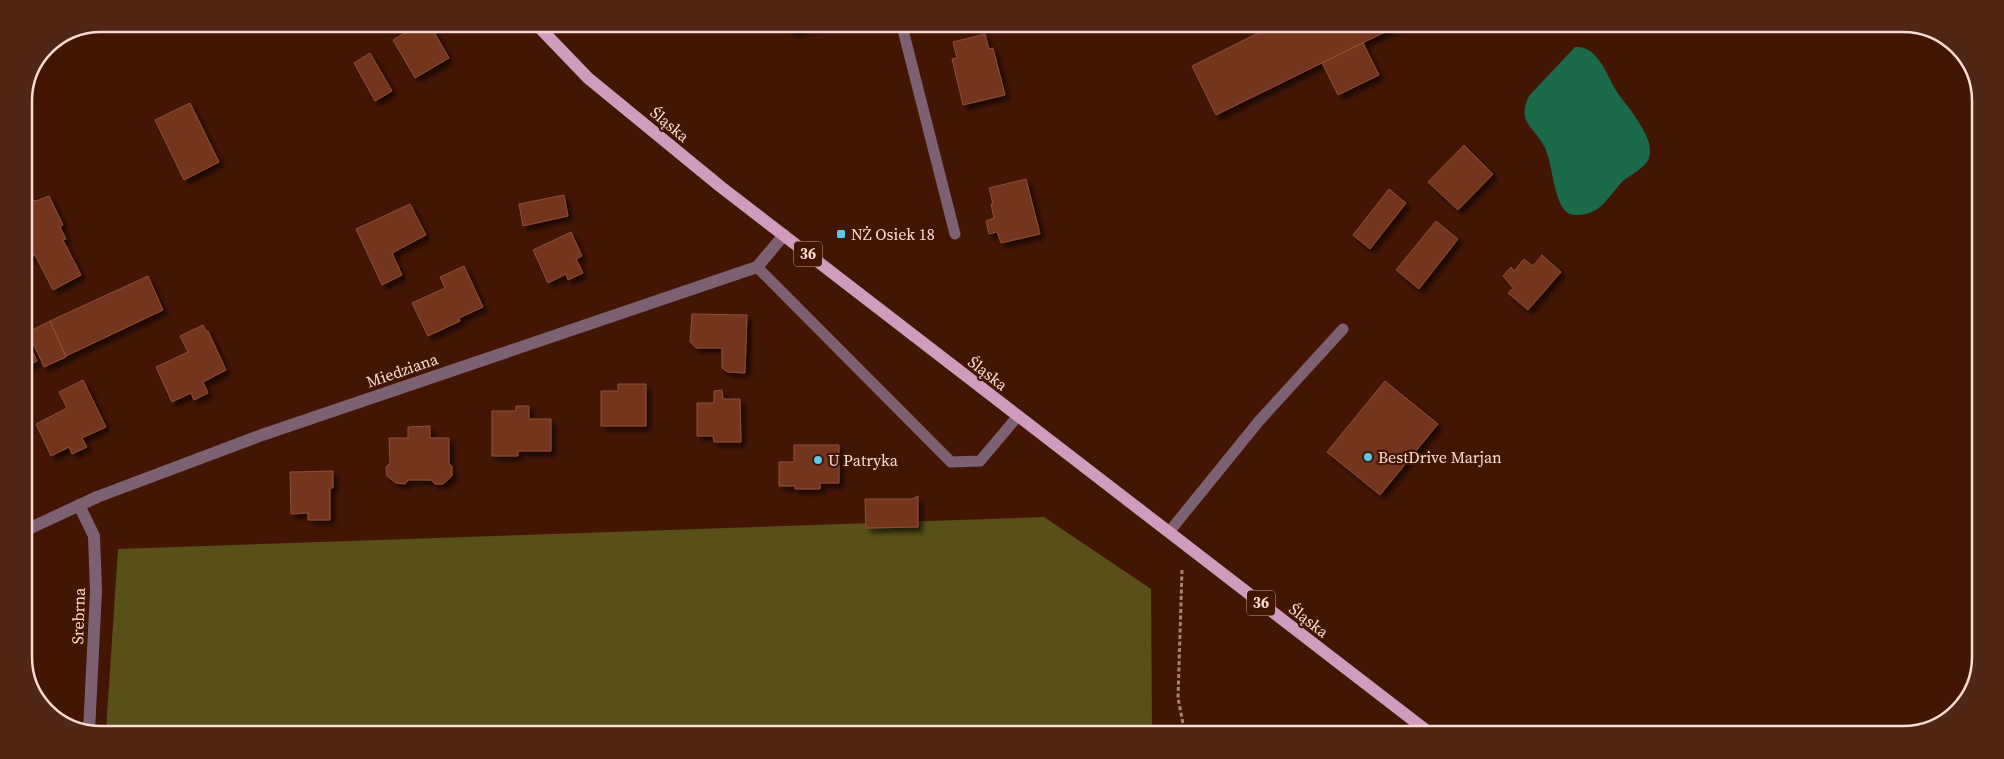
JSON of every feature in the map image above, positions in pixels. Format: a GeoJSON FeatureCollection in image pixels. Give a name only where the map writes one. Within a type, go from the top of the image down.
{"type":"FeatureCollection","features":[{"type":"Feature","properties":{"kind":"main road","name":"Śląska"},"geometry":{"type":"LineString","coordinates":[[545,33],[588,78],[690,162],[1421,726]]}},
{"type":"Feature","properties":{"kind":"street"},"geometry":{"type":"LineString","coordinates":[[756,267],[784,235]]}},
{"type":"Feature","properties":{"kind":"street","name":"Miedziana"},"geometry":{"type":"LineString","coordinates":[[33,527],[79,505],[262,435],[756,267]]}},
{"type":"Feature","properties":{"kind":"street","name":"Srebrna"},"geometry":{"type":"LineString","coordinates":[[79,505],[94,536],[96,591],[89,725]]}},
{"type":"Feature","properties":{"kind":"lane"},"geometry":{"type":"LineString","coordinates":[[904,33],[955,234]]}},
{"type":"Feature","properties":{"kind":"lane"},"geometry":{"type":"LineString","coordinates":[[756,267],[951,462],[980,460],[1018,416]]}},
{"type":"Feature","properties":{"kind":"lane"},"geometry":{"type":"LineString","coordinates":[[1169,532],[1258,420],[1344,329]]}},
{"type":"Feature","properties":{"kind":"path"},"geometry":{"type":"LineString","coordinates":[[1183,726],[1178,698],[1182,569],[1194,551]]}},
{"type":"Feature","properties":{"kind":"shaded area"},"geometry":{"type":"Polygon","coordinates":[[[1575,47],[1590,51],[1596,56],[1617,92],[1643,129],[1650,151],[1645,165],[1623,181],[1600,207],[1580,215],[1568,213],[1559,201],[1547,153],[1540,139],[1525,118],[1524,112],[1529,96],[1575,47]]]}},
{"type":"Feature","properties":{"kind":"shaded area"},"geometry":{"type":"Polygon","coordinates":[[[1044,517],[1151,589],[1152,726],[106,726],[118,549],[1044,517]]]}},
{"type":"Feature","properties":{"kind":"building"},"geometry":{"type":"Polygon","coordinates":[[[405,33],[435,33],[449,58],[415,78],[393,40],[405,33]]]}},
{"type":"Feature","properties":{"kind":"building"},"geometry":{"type":"Polygon","coordinates":[[[1258,33],[1383,33],[1216,115],[1192,66],[1258,33]]]}},
{"type":"Feature","properties":{"kind":"building"},"geometry":{"type":"Polygon","coordinates":[[[985,34],[989,49],[993,48],[1005,95],[963,105],[952,59],[957,58],[953,42],[985,34]]]}},
{"type":"Feature","properties":{"kind":"building"},"geometry":{"type":"Polygon","coordinates":[[[1363,43],[1379,75],[1338,95],[1322,63],[1363,43]]]}},
{"type":"Feature","properties":{"kind":"building"},"geometry":{"type":"Polygon","coordinates":[[[370,53],[392,91],[375,101],[354,63],[370,53]]]}},
{"type":"Feature","properties":{"kind":"building"},"geometry":{"type":"Polygon","coordinates":[[[190,103],[219,162],[184,180],[155,120],[190,103]]]}},
{"type":"Feature","properties":{"kind":"building"},"geometry":{"type":"Polygon","coordinates":[[[1464,145],[1493,174],[1458,210],[1428,182],[1464,145]]]}},
{"type":"Feature","properties":{"kind":"building"},"geometry":{"type":"Polygon","coordinates":[[[1026,179],[1040,234],[1001,243],[997,232],[989,234],[986,221],[994,218],[989,188],[1026,179]]]}},
{"type":"Feature","properties":{"kind":"building"},"geometry":{"type":"Polygon","coordinates":[[[1389,189],[1406,203],[1370,249],[1353,235],[1389,189]]]}},
{"type":"Feature","properties":{"kind":"building"},"geometry":{"type":"Polygon","coordinates":[[[564,195],[568,216],[523,226],[519,204],[564,195]]]}},
{"type":"Feature","properties":{"kind":"building"},"geometry":{"type":"Polygon","coordinates":[[[49,196],[63,225],[60,227],[66,239],[63,240],[81,275],[53,290],[35,255],[32,256],[32,200],[36,201],[49,196]]]}},
{"type":"Feature","properties":{"kind":"building"},"geometry":{"type":"Polygon","coordinates":[[[410,204],[426,235],[392,253],[402,275],[382,285],[356,229],[410,204]]]}},
{"type":"Feature","properties":{"kind":"building"},"geometry":{"type":"Polygon","coordinates":[[[1436,221],[1458,239],[1419,289],[1396,270],[1436,221]]]}},
{"type":"Feature","properties":{"kind":"building"},"geometry":{"type":"Polygon","coordinates":[[[571,232],[582,256],[576,259],[583,273],[568,280],[566,274],[548,283],[533,250],[571,232]]]}},
{"type":"Feature","properties":{"kind":"building"},"geometry":{"type":"Polygon","coordinates":[[[1542,255],[1561,272],[1528,310],[1508,293],[1513,288],[1503,276],[1511,267],[1514,271],[1524,259],[1533,266],[1542,255]]]}},
{"type":"Feature","properties":{"kind":"building"},"geometry":{"type":"Polygon","coordinates":[[[464,266],[483,307],[459,318],[460,321],[428,336],[412,303],[445,288],[440,277],[464,266]]]}},
{"type":"Feature","properties":{"kind":"building"},"geometry":{"type":"Polygon","coordinates":[[[148,276],[163,310],[66,356],[50,321],[148,276]]]}},
{"type":"Feature","properties":{"kind":"building"},"geometry":{"type":"Polygon","coordinates":[[[692,314],[747,315],[745,373],[728,372],[722,368],[722,348],[696,348],[690,342],[692,314]]]}},
{"type":"Feature","properties":{"kind":"building"},"geometry":{"type":"Polygon","coordinates":[[[50,321],[66,357],[44,367],[32,342],[32,330],[50,321]]]}},
{"type":"Feature","properties":{"kind":"building"},"geometry":{"type":"Polygon","coordinates":[[[203,325],[206,331],[208,331],[226,370],[203,382],[208,393],[194,400],[191,393],[172,402],[156,367],[188,352],[180,336],[203,325]]]}},
{"type":"Feature","properties":{"kind":"building"},"geometry":{"type":"Polygon","coordinates":[[[32,352],[37,361],[32,363],[32,352]]]}},
{"type":"Feature","properties":{"kind":"building"},"geometry":{"type":"Polygon","coordinates":[[[83,380],[106,427],[82,438],[87,447],[72,454],[69,447],[51,456],[36,424],[67,408],[59,392],[83,380]]]}},
{"type":"Feature","properties":{"kind":"building"},"geometry":{"type":"Polygon","coordinates":[[[1385,381],[1438,424],[1380,495],[1327,452],[1385,381]]]}},
{"type":"Feature","properties":{"kind":"building"},"geometry":{"type":"Polygon","coordinates":[[[618,384],[646,384],[646,426],[601,426],[601,391],[618,391],[618,384]]]}},
{"type":"Feature","properties":{"kind":"building"},"geometry":{"type":"Polygon","coordinates":[[[722,390],[723,399],[740,399],[741,442],[714,442],[713,436],[697,436],[697,403],[714,403],[714,391],[722,390]]]}},
{"type":"Feature","properties":{"kind":"building"},"geometry":{"type":"Polygon","coordinates":[[[516,406],[529,406],[529,419],[551,419],[551,451],[518,451],[518,456],[492,456],[492,411],[516,411],[516,406]]]}},
{"type":"Feature","properties":{"kind":"building"},"geometry":{"type":"Polygon","coordinates":[[[430,426],[430,438],[449,438],[449,463],[452,467],[452,476],[443,484],[435,484],[431,480],[408,480],[405,484],[396,483],[387,476],[386,467],[390,463],[389,438],[408,438],[408,427],[430,426]]]}},
{"type":"Feature","properties":{"kind":"building"},"geometry":{"type":"Polygon","coordinates":[[[794,445],[839,445],[839,483],[820,483],[820,489],[795,489],[795,486],[779,486],[779,462],[794,462],[794,445]]]}},
{"type":"Feature","properties":{"kind":"building"},"geometry":{"type":"Polygon","coordinates":[[[333,471],[333,488],[330,488],[330,520],[308,520],[308,513],[291,514],[290,472],[333,471]]]}},
{"type":"Feature","properties":{"kind":"building"},"geometry":{"type":"Polygon","coordinates":[[[918,496],[918,527],[866,528],[865,499],[912,499],[918,496]]]}},
{"type":"Feature","properties":{"kind":"place","name":"NŻ Osiek 18"},"geometry":{"type":"Point","coordinates":[841,234]}},
{"type":"Feature","properties":{"kind":"place","name":"BestDrive Marjan"},"geometry":{"type":"Point","coordinates":[1368,457]}},
{"type":"Feature","properties":{"kind":"place","name":"U Patryka"},"geometry":{"type":"Point","coordinates":[818,460]}}]}
